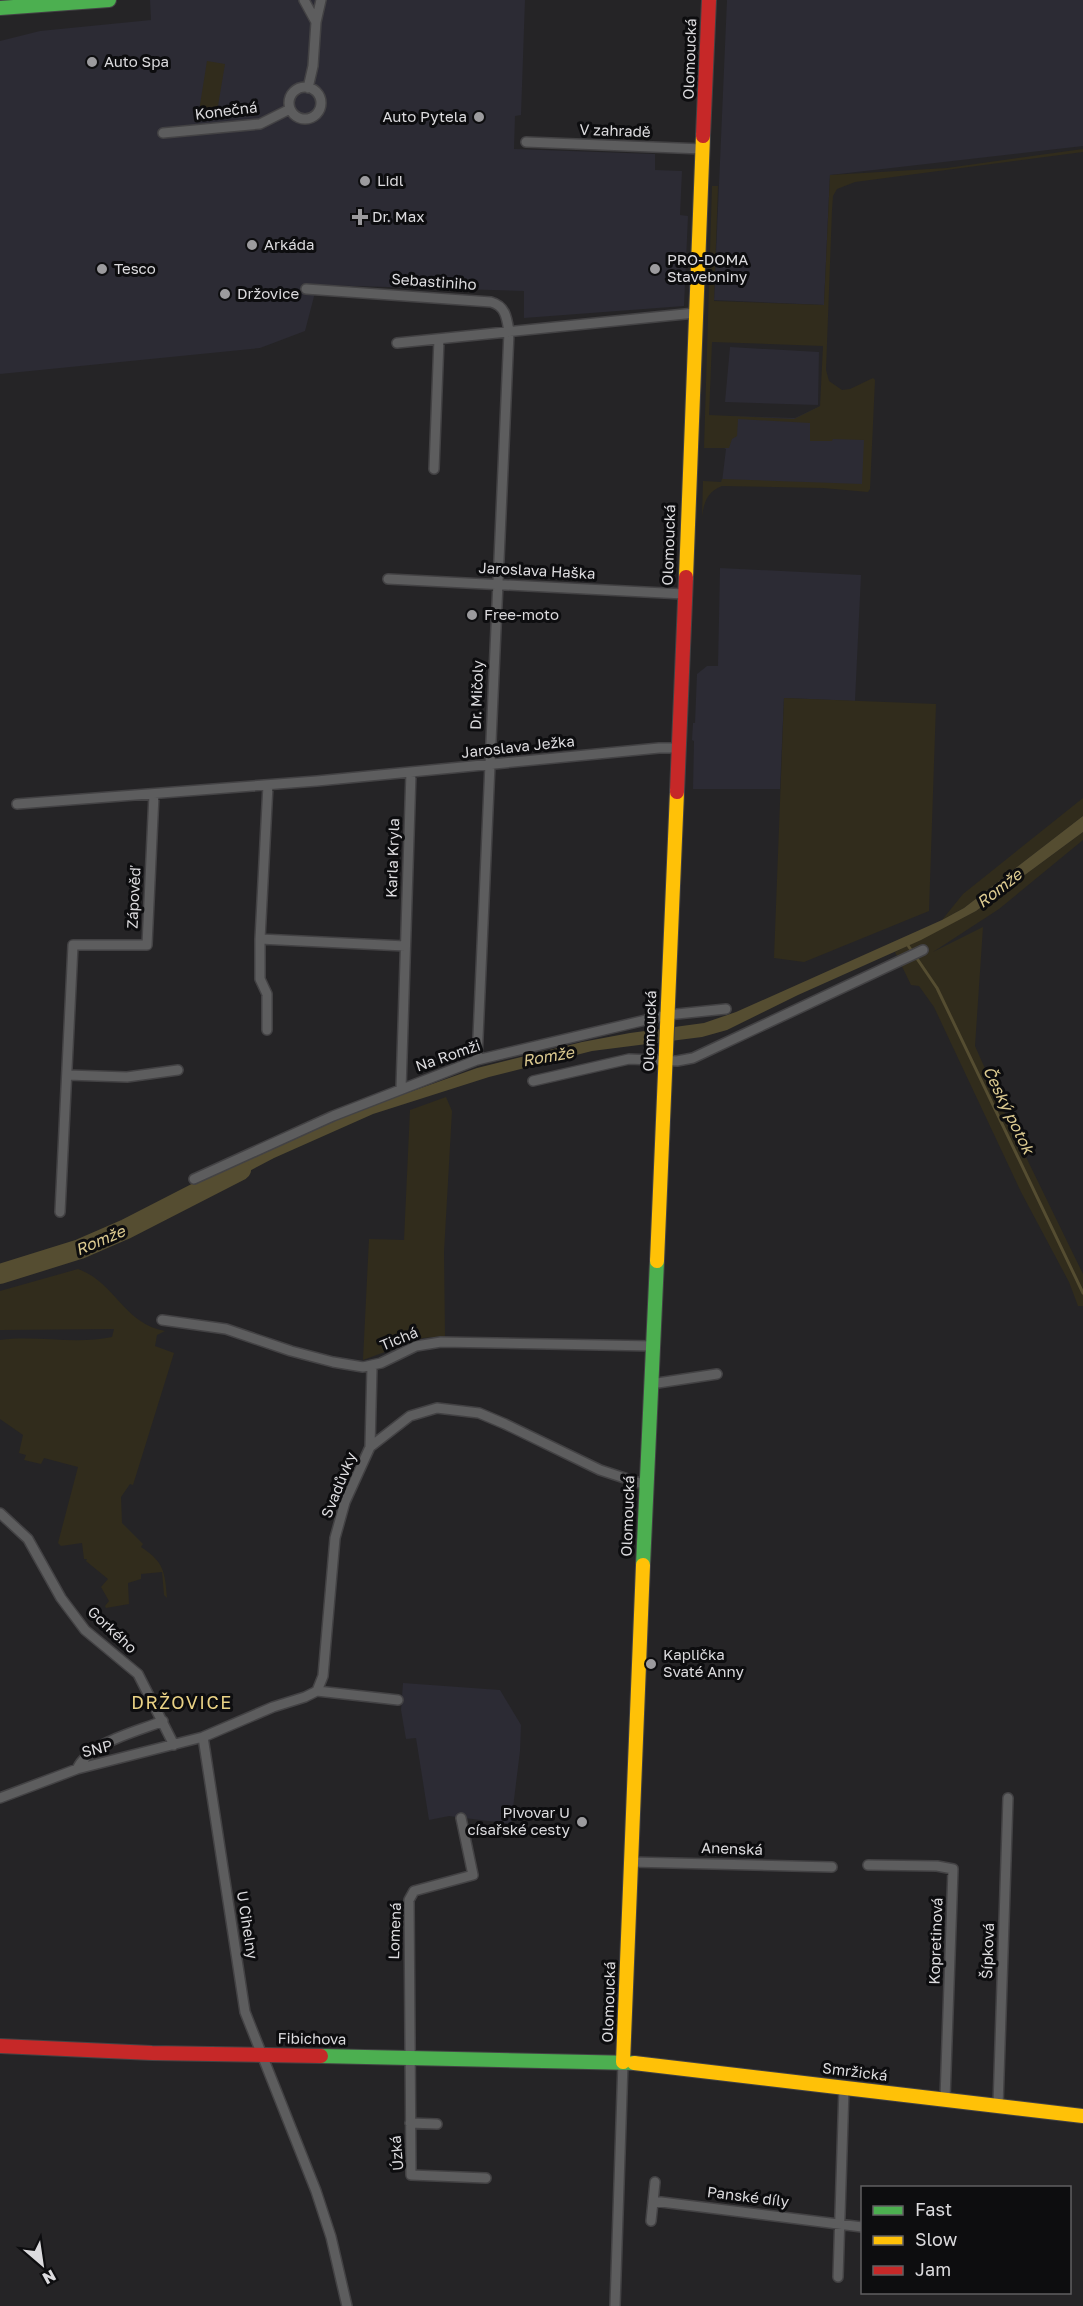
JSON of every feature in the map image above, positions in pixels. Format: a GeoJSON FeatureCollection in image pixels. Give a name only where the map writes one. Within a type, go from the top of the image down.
{"type":"FeatureCollection","features":[{"type":"Feature","properties":{"kind":"main road"},"geometry":{"type":"LineString","coordinates":[[0,8],[109,0]]}},
{"type":"Feature","properties":{"kind":"main road","name":"Olomoucká"},"geometry":{"type":"LineString","coordinates":[[623,2062],[709,0]]}},
{"type":"Feature","properties":{"kind":"main road"},"geometry":{"type":"LineString","coordinates":[[0,17],[83,2]]}},
{"type":"Feature","properties":{"kind":"main road","name":"Fibichova"},"geometry":{"type":"LineString","coordinates":[[0,2046],[152,2053],[408,2056],[623,2062]]}},
{"type":"Feature","properties":{"kind":"main road","name":"Smržická"},"geometry":{"type":"LineString","coordinates":[[623,2062],[1083,2116]]}},
{"type":"Feature","properties":{"kind":"street"},"geometry":{"type":"LineString","coordinates":[[304,0],[316,22]]}},
{"type":"Feature","properties":{"kind":"street"},"geometry":{"type":"LineString","coordinates":[[308,88],[321,0]]}},
{"type":"Feature","properties":{"kind":"street"},"geometry":{"type":"LineString","coordinates":[[299,88],[315,91],[320,98],[318,111],[311,118],[301,119],[290,110],[291,95],[299,88]]}},
{"type":"Feature","properties":{"kind":"street","name":"Konečná"},"geometry":{"type":"LineString","coordinates":[[163,133],[260,124],[290,110]]}},
{"type":"Feature","properties":{"kind":"street","name":"V zahradě"},"geometry":{"type":"LineString","coordinates":[[526,142],[703,149]]}},
{"type":"Feature","properties":{"kind":"street","name":"Sebastiniho"},"geometry":{"type":"LineString","coordinates":[[306,289],[497,303],[504,310],[509,332]]}},
{"type":"Feature","properties":{"kind":"street"},"geometry":{"type":"LineString","coordinates":[[397,343],[695,313]]}},
{"type":"Feature","properties":{"kind":"street","name":"Dr. Mičoly"},"geometry":{"type":"LineString","coordinates":[[477,1060],[496,584],[509,332]]}},
{"type":"Feature","properties":{"kind":"street"},"geometry":{"type":"LineString","coordinates":[[434,469],[439,339]]}},
{"type":"Feature","properties":{"kind":"street","name":"Jaroslava Haška"},"geometry":{"type":"LineString","coordinates":[[388,579],[684,594]]}},
{"type":"Feature","properties":{"kind":"street","name":"Jaroslava Ježka"},"geometry":{"type":"LineString","coordinates":[[17,804],[268,785],[678,748]]}},
{"type":"Feature","properties":{"kind":"street","name":"Karla Kryla"},"geometry":{"type":"LineString","coordinates":[[401,1089],[411,772]]}},
{"type":"Feature","properties":{"kind":"street"},"geometry":{"type":"LineString","coordinates":[[267,1030],[267,994],[260,978],[260,939],[268,785]]}},
{"type":"Feature","properties":{"kind":"street","name":"Zápověď"},"geometry":{"type":"LineString","coordinates":[[60,1212],[73,945],[147,945],[154,794]]}},
{"type":"Feature","properties":{"kind":"street"},"geometry":{"type":"LineString","coordinates":[[260,939],[405,946]]}},
{"type":"Feature","properties":{"kind":"street"},"geometry":{"type":"LineString","coordinates":[[533,1081],[629,1059],[693,1058],[923,950]]}},
{"type":"Feature","properties":{"kind":"street","name":"Na Romži"},"geometry":{"type":"LineString","coordinates":[[194,1179],[333,1116],[477,1060],[667,1015],[726,1009]]}},
{"type":"Feature","properties":{"kind":"street"},"geometry":{"type":"LineString","coordinates":[[67,1075],[127,1077],[178,1070]]}},
{"type":"Feature","properties":{"kind":"street","name":"Tichá"},"geometry":{"type":"LineString","coordinates":[[162,1320],[226,1329],[291,1351],[363,1367],[372,1366],[416,1346],[441,1342],[654,1346]]}},
{"type":"Feature","properties":{"kind":"street"},"geometry":{"type":"LineString","coordinates":[[370,1447],[372,1366]]}},
{"type":"Feature","properties":{"kind":"street"},"geometry":{"type":"LineString","coordinates":[[651,1384],[717,1374]]}},
{"type":"Feature","properties":{"kind":"street","name":"Svadůvky"},"geometry":{"type":"LineString","coordinates":[[317,1691],[323,1676],[335,1538],[345,1502],[370,1447],[399,1423],[415,1413],[437,1408],[456,1409],[491,1418],[600,1470],[646,1485]]}},
{"type":"Feature","properties":{"kind":"street","name":"Gorkého"},"geometry":{"type":"LineString","coordinates":[[0,1512],[28,1539],[61,1598],[85,1630],[138,1674],[174,1745]]}},
{"type":"Feature","properties":{"kind":"street"},"geometry":{"type":"LineString","coordinates":[[203,1737],[317,1691],[398,1700]]}},
{"type":"Feature","properties":{"kind":"street"},"geometry":{"type":"LineString","coordinates":[[77,1769],[82,1758],[98,1747],[163,1721]]}},
{"type":"Feature","properties":{"kind":"street","name":"SNP"},"geometry":{"type":"LineString","coordinates":[[0,1798],[77,1769],[203,1737]]}},
{"type":"Feature","properties":{"kind":"street","name":"U Cihelny"},"geometry":{"type":"LineString","coordinates":[[203,1737],[245,2012],[316,2191],[331,2237],[347,2306]]}},
{"type":"Feature","properties":{"kind":"street","name":"Šípková"},"geometry":{"type":"LineString","coordinates":[[998,2106],[1008,1798]]}},
{"type":"Feature","properties":{"kind":"street","name":"Lomená"},"geometry":{"type":"LineString","coordinates":[[408,2056],[409,1900],[414,1892],[473,1875],[461,1818]]}},
{"type":"Feature","properties":{"kind":"street","name":"Anenská"},"geometry":{"type":"LineString","coordinates":[[632,1862],[832,1867]]}},
{"type":"Feature","properties":{"kind":"street","name":"Kopretinová"},"geometry":{"type":"LineString","coordinates":[[867,1865],[937,1866],[953,1869],[945,2099]]}},
{"type":"Feature","properties":{"kind":"street","name":"Úzká"},"geometry":{"type":"LineString","coordinates":[[408,2056],[411,2175],[486,2178]]}},
{"type":"Feature","properties":{"kind":"street"},"geometry":{"type":"LineString","coordinates":[[615,2306],[623,2062]]}},
{"type":"Feature","properties":{"kind":"street"},"geometry":{"type":"LineString","coordinates":[[838,2277],[844,2088]]}},
{"type":"Feature","properties":{"kind":"street"},"geometry":{"type":"LineString","coordinates":[[410,2123],[437,2124]]}},
{"type":"Feature","properties":{"kind":"street"},"geometry":{"type":"LineString","coordinates":[[651,2220],[655,2181]]}},
{"type":"Feature","properties":{"kind":"street","name":"Panské díly"},"geometry":{"type":"LineString","coordinates":[[653,2201],[861,2226]]}},
{"type":"Feature","properties":{"kind":"shaded area"},"geometry":{"type":"Polygon","coordinates":[[[150,0],[525,0],[521,115],[515,116],[514,149],[655,154],[655,170],[682,171],[680,215],[688,216],[684,306],[524,318],[524,291],[317,285],[305,331],[260,348],[0,374],[0,41],[40,31],[151,20],[150,0]]]}},
{"type":"Feature","properties":{"kind":"shaded area"},"geometry":{"type":"Polygon","coordinates":[[[727,0],[1083,0],[1083,146],[830,175],[824,305],[714,300],[727,0]]]}},
{"type":"Feature","properties":{"kind":"shaded area"},"geometry":{"type":"Polygon","coordinates":[[[207,61],[225,64],[217,112],[199,111],[207,61]]]}},
{"type":"Feature","properties":{"kind":"shaded area"},"geometry":{"type":"Polygon","coordinates":[[[1083,149],[1083,152],[855,182],[837,189],[833,196],[832,210],[826,370],[829,381],[842,390],[850,389],[873,378],[875,380],[870,489],[868,492],[823,488],[722,486],[707,498],[702,517],[703,481],[721,482],[722,479],[862,484],[864,440],[810,441],[810,423],[738,419],[737,436],[732,439],[729,448],[704,448],[712,186],[718,186],[714,301],[824,305],[830,175],[947,168],[1083,149]],[[712,342],[709,415],[794,419],[820,406],[823,346],[712,342]]]}},
{"type":"Feature","properties":{"kind":"shaded area"},"geometry":{"type":"Polygon","coordinates":[[[730,347],[819,352],[818,405],[725,402],[730,347]]]}},
{"type":"Feature","properties":{"kind":"shaded area"},"geometry":{"type":"Polygon","coordinates":[[[872,382],[866,488],[722,482],[726,449],[724,448],[726,416],[795,418],[872,382]]]}},
{"type":"Feature","properties":{"kind":"shaded area"},"geometry":{"type":"Polygon","coordinates":[[[720,568],[861,575],[855,701],[784,698],[780,789],[693,789],[694,741],[692,740],[697,674],[707,666],[718,666],[720,568]]]}},
{"type":"Feature","properties":{"kind":"shaded area"},"geometry":{"type":"Polygon","coordinates":[[[784,698],[936,704],[929,911],[804,962],[774,958],[784,698]]]}},
{"type":"Feature","properties":{"kind":"shaded area"},"geometry":{"type":"Polygon","coordinates":[[[1083,798],[1083,816],[964,908],[942,920],[963,894],[1083,798]]]}},
{"type":"Feature","properties":{"kind":"shaded area"},"geometry":{"type":"Polygon","coordinates":[[[1083,832],[1083,840],[999,909],[933,952],[983,927],[975,1046],[1006,1116],[1083,1274],[1083,1306],[1078,1306],[1069,1282],[1021,1192],[934,1007],[919,986],[911,985],[895,952],[976,911],[1083,832]]]}},
{"type":"Feature","properties":{"kind":"shaded area"},"geometry":{"type":"Polygon","coordinates":[[[446,1097],[452,1111],[444,1252],[445,1336],[423,1338],[363,1360],[369,1239],[404,1240],[410,1110],[446,1097]]]}},
{"type":"Feature","properties":{"kind":"shaded area"},"geometry":{"type":"Polygon","coordinates":[[[78,1269],[101,1283],[139,1320],[165,1331],[157,1335],[155,1346],[174,1353],[133,1485],[130,1484],[121,1497],[122,1523],[162,1568],[167,1598],[164,1595],[162,1572],[141,1574],[141,1579],[128,1583],[129,1604],[106,1608],[109,1601],[101,1587],[108,1579],[86,1561],[87,1559],[84,1559],[82,1543],[61,1546],[58,1543],[78,1467],[44,1458],[41,1464],[24,1460],[26,1455],[19,1453],[23,1435],[0,1419],[0,1340],[84,1340],[112,1337],[114,1329],[0,1330],[0,1291],[78,1269]]]}},
{"type":"Feature","properties":{"kind":"shaded area"},"geometry":{"type":"Polygon","coordinates":[[[403,1683],[500,1690],[521,1725],[511,1824],[449,1816],[429,1820],[416,1738],[406,1739],[401,1710],[403,1683]]]}},
{"type":"Feature","properties":{"kind":"water"},"geometry":{"type":"Polygon","coordinates":[[[1083,816],[1083,832],[976,911],[921,940],[798,995],[727,1030],[702,1037],[592,1051],[489,1077],[373,1114],[274,1158],[221,1186],[215,1176],[297,1136],[362,1109],[477,1068],[582,1042],[704,1023],[736,1012],[964,908],[1083,816]]]}},
{"type":"Feature","properties":{"kind":"waterway","name":"Český potok"},"geometry":{"type":"LineString","coordinates":[[907,944],[937,988],[1083,1293]]}},
{"type":"Feature","properties":{"kind":"waterway","name":"Romže"},"geometry":{"type":"LineString","coordinates":[[0,1274],[80,1249],[126,1229],[241,1170]]}},
{"type":"Feature","properties":{"kind":"traffic: fast"},"geometry":{"type":"LineString","coordinates":[[0,8],[109,0]]}},
{"type":"Feature","properties":{"kind":"traffic: fast"},"geometry":{"type":"LineString","coordinates":[[643,1565],[657,1261]]}},
{"type":"Feature","properties":{"kind":"traffic: fast"},"geometry":{"type":"LineString","coordinates":[[321,2056],[634,2063]]}},
{"type":"Feature","properties":{"kind":"traffic: slow"},"geometry":{"type":"LineString","coordinates":[[686,577],[703,136]]}},
{"type":"Feature","properties":{"kind":"traffic: slow"},"geometry":{"type":"LineString","coordinates":[[657,1261],[677,792]]}},
{"type":"Feature","properties":{"kind":"traffic: slow"},"geometry":{"type":"LineString","coordinates":[[623,2062],[643,1565]]}},
{"type":"Feature","properties":{"kind":"traffic: slow"},"geometry":{"type":"LineString","coordinates":[[634,2063],[1083,2116]]}},
{"type":"Feature","properties":{"kind":"traffic: jam"},"geometry":{"type":"LineString","coordinates":[[703,136],[709,0]]}},
{"type":"Feature","properties":{"kind":"traffic: jam"},"geometry":{"type":"LineString","coordinates":[[677,792],[686,577]]}},
{"type":"Feature","properties":{"kind":"traffic: jam"},"geometry":{"type":"LineString","coordinates":[[0,2046],[152,2053],[321,2056]]}},
{"type":"Feature","properties":{"kind":"place","name":"Auto Spa"},"geometry":{"type":"Point","coordinates":[92,62]}},
{"type":"Feature","properties":{"kind":"place","name":"Auto Pytela"},"geometry":{"type":"Point","coordinates":[479,117]}},
{"type":"Feature","properties":{"kind":"place","name":"Lidl"},"geometry":{"type":"Point","coordinates":[365,181]}},
{"type":"Feature","properties":{"kind":"place","name":"Dr. Max"},"geometry":{"type":"Point","coordinates":[360,217]}},
{"type":"Feature","properties":{"kind":"place","name":"Arkáda"},"geometry":{"type":"Point","coordinates":[252,245]}},
{"type":"Feature","properties":{"kind":"place","name":"Tesco"},"geometry":{"type":"Point","coordinates":[102,269]}},
{"type":"Feature","properties":{"kind":"place","name":"PRO-DOMA Stavebniny"},"geometry":{"type":"Point","coordinates":[655,269]}},
{"type":"Feature","properties":{"kind":"place","name":"Držovice"},"geometry":{"type":"Point","coordinates":[225,294]}},
{"type":"Feature","properties":{"kind":"place","name":"Free-moto"},"geometry":{"type":"Point","coordinates":[472,615]}},
{"type":"Feature","properties":{"kind":"place","name":"Kaplička Svaté Anny"},"geometry":{"type":"Point","coordinates":[651,1664]}},
{"type":"Feature","properties":{"kind":"place","name":"Pivovar U císařské cesty"},"geometry":{"type":"Point","coordinates":[582,1822]}},
{"type":"Feature","properties":{"kind":"district","name":"DRŽOVICE"},"geometry":{"type":"Point","coordinates":[182,1703]}}]}
